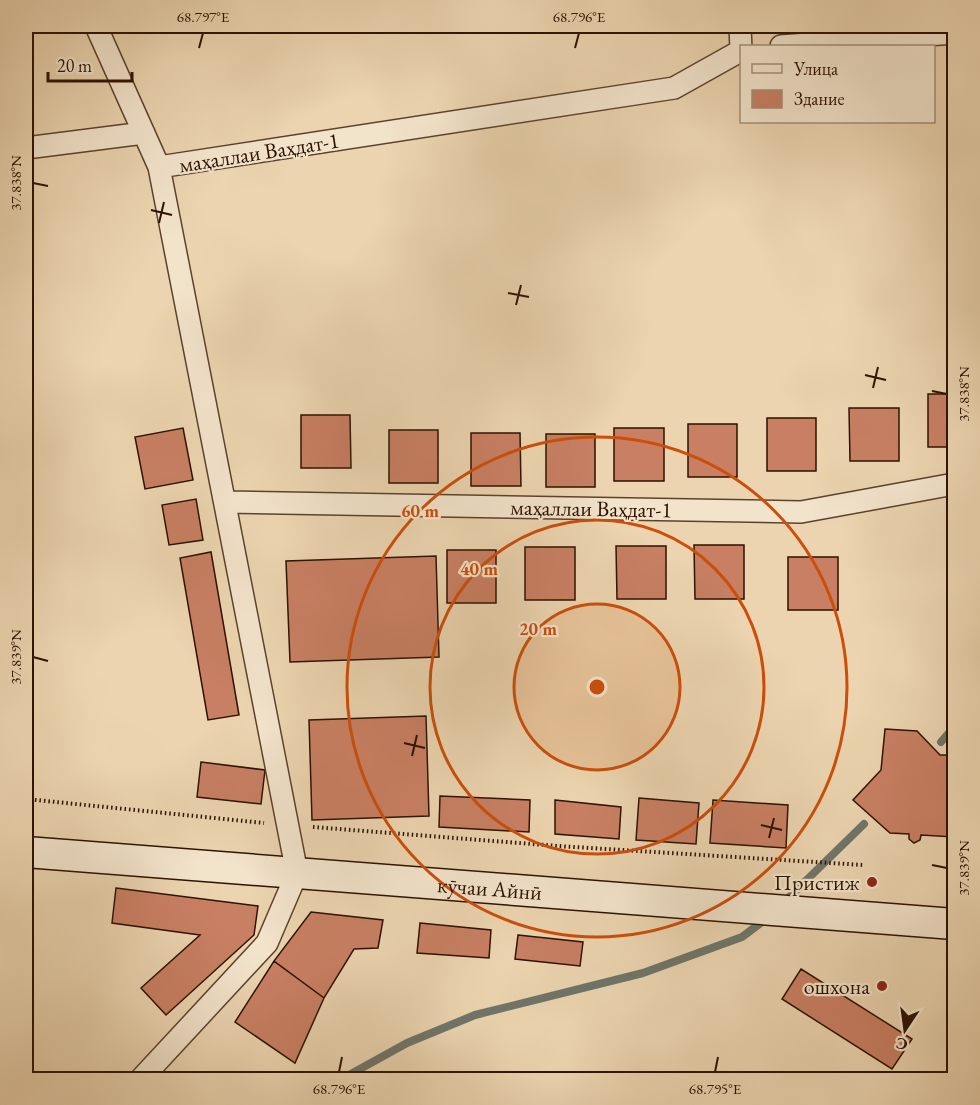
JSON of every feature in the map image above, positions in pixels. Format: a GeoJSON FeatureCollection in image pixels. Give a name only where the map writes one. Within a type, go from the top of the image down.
{"type":"FeatureCollection","features":[{"type":"Feature","properties":{"kind":"main road","name":"кӯчаи Айнӣ"},"geometry":{"type":"LineString","coordinates":[[26,852],[954,924]]}},
{"type":"Feature","properties":{"kind":"street","name":"маҳаллаи Ваҳдат-1"},"geometry":{"type":"LineString","coordinates":[[96,26],[159,167],[297,873]]}},
{"type":"Feature","properties":{"kind":"street","name":"маҳаллаи Ваҳдат-1"},"geometry":{"type":"LineString","coordinates":[[740,26],[741,45]]}},
{"type":"Feature","properties":{"kind":"street"},"geometry":{"type":"LineString","coordinates":[[794,45],[954,33]]}},
{"type":"Feature","properties":{"kind":"street","name":"маҳаллаи Ваҳдат-1"},"geometry":{"type":"LineString","coordinates":[[159,167],[674,88],[740,51]]}},
{"type":"Feature","properties":{"kind":"street"},"geometry":{"type":"LineString","coordinates":[[26,148],[144,133]]}},
{"type":"Feature","properties":{"kind":"street","name":"маҳаллаи Ваҳдат-1"},"geometry":{"type":"LineString","coordinates":[[225,502],[801,512],[954,484]]}},
{"type":"Feature","properties":{"kind":"street"},"geometry":{"type":"LineString","coordinates":[[140,1080],[267,943],[297,873]]}},
{"type":"Feature","properties":{"kind":"path"},"geometry":{"type":"LineString","coordinates":[[26,799],[288,825],[558,846],[863,865]]}},
{"type":"Feature","properties":{"kind":"building"},"geometry":{"type":"Polygon","coordinates":[[[928,394],[954,394],[954,447],[928,447],[928,394]]]}},
{"type":"Feature","properties":{"kind":"building"},"geometry":{"type":"Polygon","coordinates":[[[849,408],[899,408],[899,461],[850,461],[849,408]]]}},
{"type":"Feature","properties":{"kind":"building"},"geometry":{"type":"Polygon","coordinates":[[[301,415],[350,415],[351,468],[301,468],[301,415]]]}},
{"type":"Feature","properties":{"kind":"building"},"geometry":{"type":"Polygon","coordinates":[[[767,418],[816,418],[816,471],[767,471],[767,418]]]}},
{"type":"Feature","properties":{"kind":"building"},"geometry":{"type":"Polygon","coordinates":[[[688,424],[737,424],[737,477],[688,477],[688,424]]]}},
{"type":"Feature","properties":{"kind":"building"},"geometry":{"type":"Polygon","coordinates":[[[183,428],[193,480],[145,489],[135,437],[183,428]]]}},
{"type":"Feature","properties":{"kind":"building"},"geometry":{"type":"Polygon","coordinates":[[[614,428],[664,428],[664,481],[614,481],[614,428]]]}},
{"type":"Feature","properties":{"kind":"building"},"geometry":{"type":"Polygon","coordinates":[[[389,430],[438,430],[438,483],[389,483],[389,430]]]}},
{"type":"Feature","properties":{"kind":"building"},"geometry":{"type":"Polygon","coordinates":[[[471,433],[520,433],[521,486],[471,486],[471,433]]]}},
{"type":"Feature","properties":{"kind":"building"},"geometry":{"type":"Polygon","coordinates":[[[546,434],[595,434],[595,487],[546,487],[546,434]]]}},
{"type":"Feature","properties":{"kind":"building"},"geometry":{"type":"Polygon","coordinates":[[[196,499],[203,540],[169,545],[162,505],[196,499]]]}},
{"type":"Feature","properties":{"kind":"building"},"geometry":{"type":"Polygon","coordinates":[[[694,545],[744,545],[744,599],[695,599],[694,545]]]}},
{"type":"Feature","properties":{"kind":"building"},"geometry":{"type":"Polygon","coordinates":[[[616,546],[666,546],[666,599],[617,599],[616,546]]]}},
{"type":"Feature","properties":{"kind":"building"},"geometry":{"type":"Polygon","coordinates":[[[525,547],[575,547],[575,600],[525,600],[525,547]]]}},
{"type":"Feature","properties":{"kind":"building"},"geometry":{"type":"Polygon","coordinates":[[[447,550],[496,550],[496,603],[447,603],[447,550]]]}},
{"type":"Feature","properties":{"kind":"building"},"geometry":{"type":"Polygon","coordinates":[[[211,552],[239,715],[208,720],[180,558],[211,552]]]}},
{"type":"Feature","properties":{"kind":"building"},"geometry":{"type":"Polygon","coordinates":[[[436,556],[439,657],[290,662],[286,561],[436,556]]]}},
{"type":"Feature","properties":{"kind":"building"},"geometry":{"type":"Polygon","coordinates":[[[788,557],[838,557],[838,610],[788,610],[788,557]]]}},
{"type":"Feature","properties":{"kind":"building"},"geometry":{"type":"Polygon","coordinates":[[[426,716],[429,816],[312,820],[309,720],[426,716]]]}},
{"type":"Feature","properties":{"kind":"building"},"geometry":{"type":"Polygon","coordinates":[[[885,729],[917,731],[940,755],[954,755],[954,837],[921,835],[920,840],[914,843],[909,839],[909,834],[890,833],[853,800],[881,770],[885,729]]]}},
{"type":"Feature","properties":{"kind":"building"},"geometry":{"type":"Polygon","coordinates":[[[201,762],[265,770],[261,804],[197,797],[201,762]]]}},
{"type":"Feature","properties":{"kind":"building"},"geometry":{"type":"Polygon","coordinates":[[[440,796],[530,800],[529,832],[439,827],[440,796]]]}},
{"type":"Feature","properties":{"kind":"building"},"geometry":{"type":"Polygon","coordinates":[[[639,798],[699,803],[696,844],[636,840],[639,798]]]}},
{"type":"Feature","properties":{"kind":"building"},"geometry":{"type":"Polygon","coordinates":[[[555,800],[621,807],[619,839],[555,834],[555,800]]]}},
{"type":"Feature","properties":{"kind":"building"},"geometry":{"type":"Polygon","coordinates":[[[713,800],[788,805],[786,848],[710,843],[713,800]]]}},
{"type":"Feature","properties":{"kind":"building"},"geometry":{"type":"Polygon","coordinates":[[[116,888],[258,906],[254,935],[166,1015],[141,988],[200,935],[112,923],[116,888]]]}},
{"type":"Feature","properties":{"kind":"building"},"geometry":{"type":"Polygon","coordinates":[[[311,912],[383,920],[378,948],[354,949],[324,998],[274,961],[311,912]]]}},
{"type":"Feature","properties":{"kind":"building"},"geometry":{"type":"Polygon","coordinates":[[[420,923],[491,930],[489,958],[417,953],[420,923]]]}},
{"type":"Feature","properties":{"kind":"building"},"geometry":{"type":"Polygon","coordinates":[[[518,935],[583,942],[580,966],[515,959],[518,935]]]}},
{"type":"Feature","properties":{"kind":"building"},"geometry":{"type":"Polygon","coordinates":[[[274,961],[324,998],[295,1063],[235,1022],[274,961]]]}},
{"type":"Feature","properties":{"kind":"building"},"geometry":{"type":"Polygon","coordinates":[[[801,969],[912,1039],[892,1069],[782,999],[801,969]]]}},
{"type":"Feature","properties":{"kind":"waterway"},"geometry":{"type":"LineString","coordinates":[[941,742],[954,727]]}},
{"type":"Feature","properties":{"kind":"waterway"},"geometry":{"type":"LineString","coordinates":[[782,904],[864,824]]}},
{"type":"Feature","properties":{"kind":"waterway"},"geometry":{"type":"LineString","coordinates":[[340,1080],[407,1043],[475,1015],[643,973],[742,937],[766,919]]}},
{"type":"Feature","properties":{"kind":"place","name":"Пристиж"},"geometry":{"type":"Point","coordinates":[872,882]}},
{"type":"Feature","properties":{"kind":"place","name":"ошхона"},"geometry":{"type":"Point","coordinates":[882,986]}}]}
